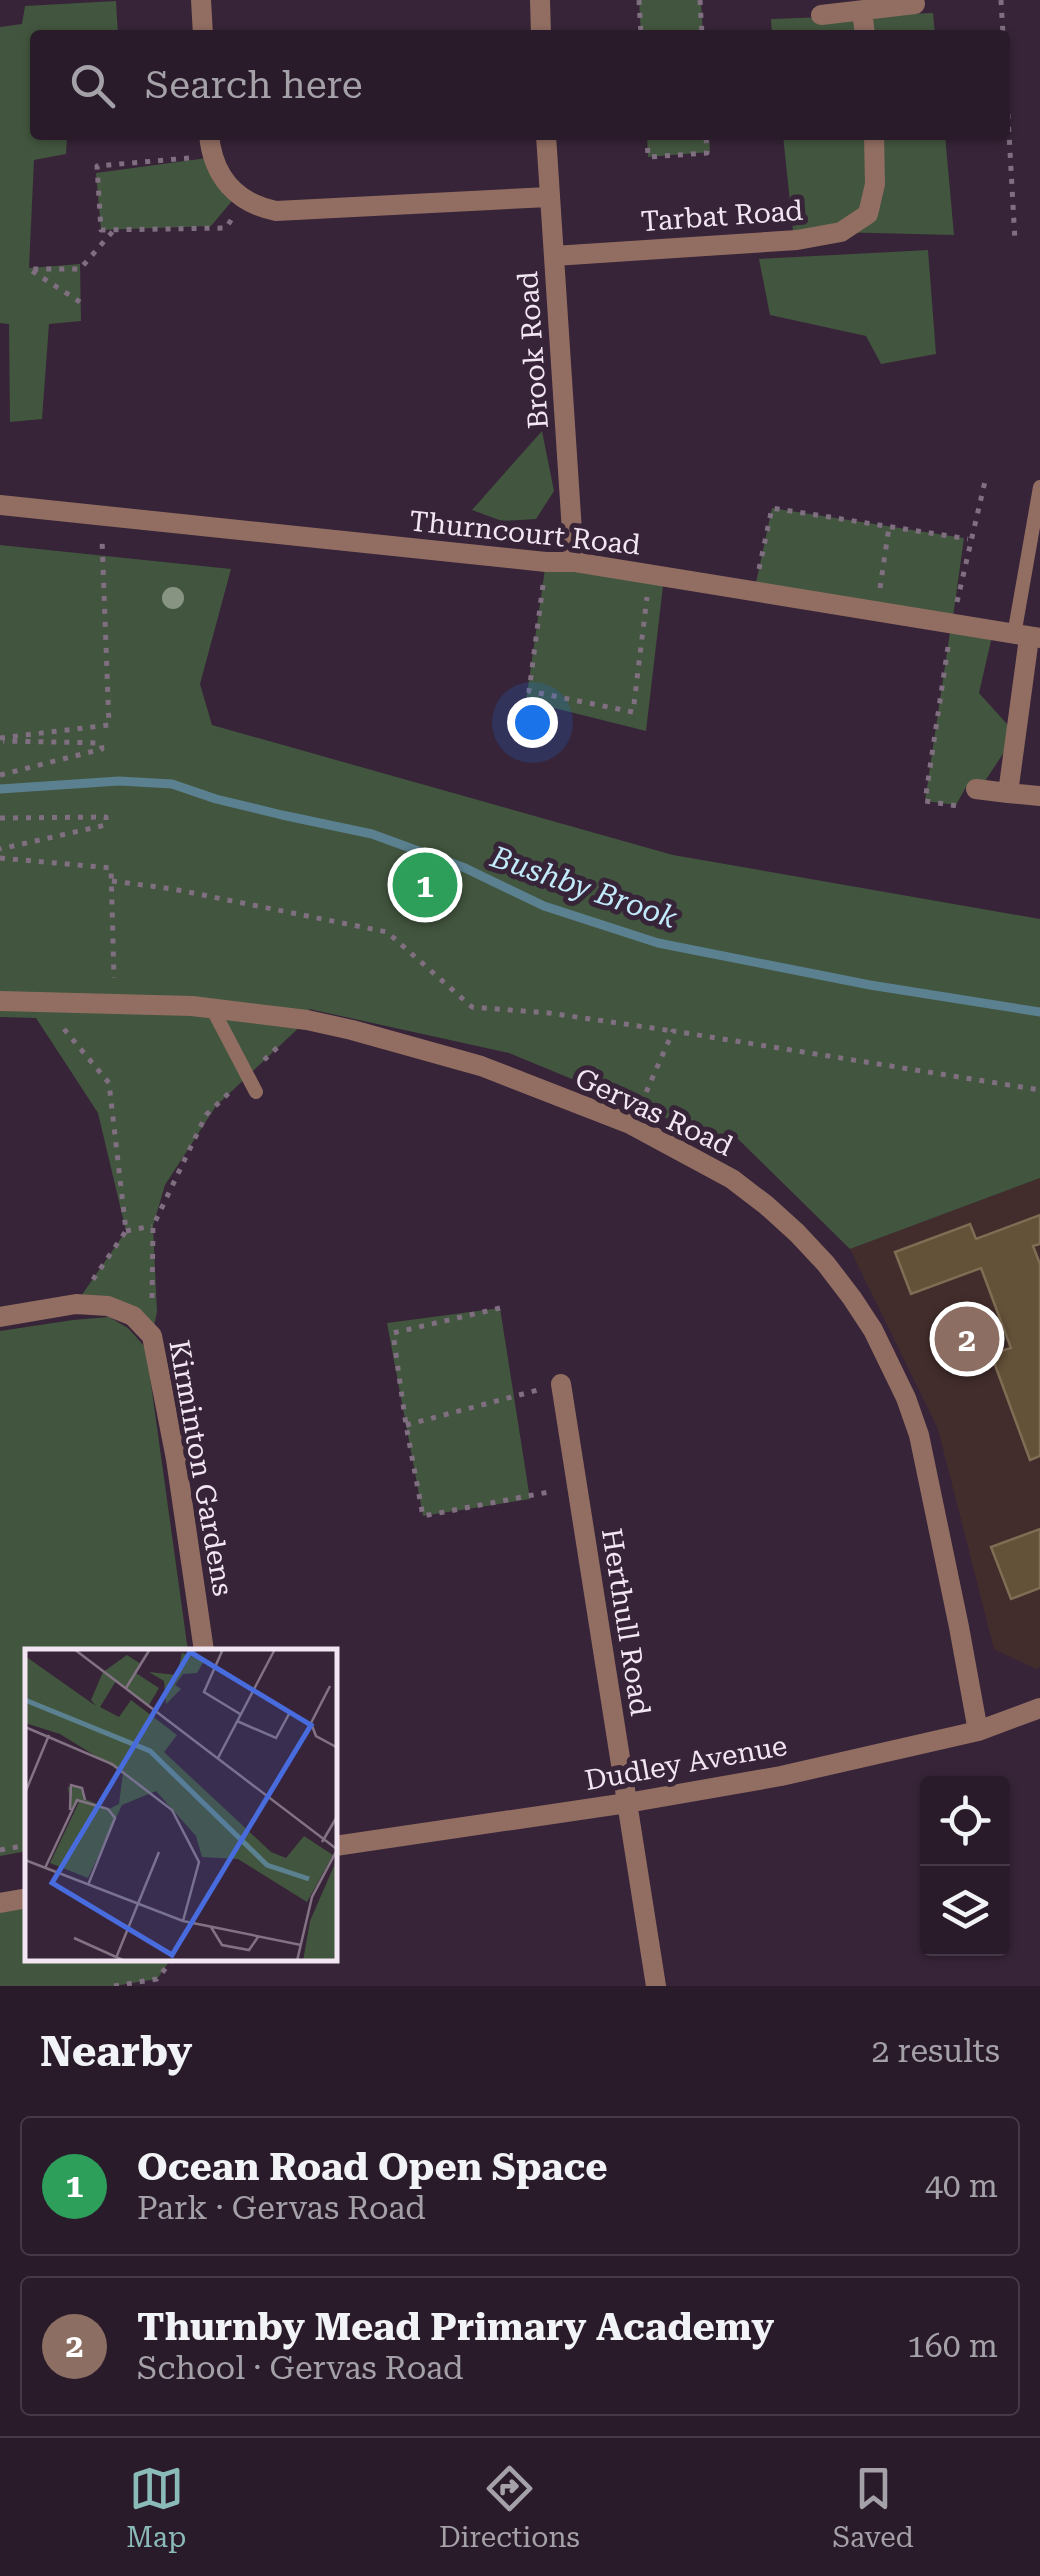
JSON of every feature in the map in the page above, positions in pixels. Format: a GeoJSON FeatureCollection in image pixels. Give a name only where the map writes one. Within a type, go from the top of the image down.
{"type":"FeatureCollection","features":[{"type":"Feature","properties":{"kind":"street"},"geometry":{"type":"LineString","coordinates":[[202,0],[203,30]]}},
{"type":"Feature","properties":{"kind":"street"},"geometry":{"type":"LineString","coordinates":[[540,0],[541,30]]}},
{"type":"Feature","properties":{"kind":"street"},"geometry":{"type":"LineString","coordinates":[[821,14],[914,4]]}},
{"type":"Feature","properties":{"kind":"street"},"geometry":{"type":"LineString","coordinates":[[862,11],[864,30]]}},
{"type":"Feature","properties":{"kind":"street","name":"Brook Road"},"geometry":{"type":"LineString","coordinates":[[546,140],[574,562]]}},
{"type":"Feature","properties":{"kind":"street","name":"Tarbat Road"},"geometry":{"type":"LineString","coordinates":[[554,256],[797,240],[842,232],[868,214],[875,184],[874,140]]}},
{"type":"Feature","properties":{"kind":"street"},"geometry":{"type":"LineString","coordinates":[[210,146],[227,185],[245,200],[276,211],[548,197]]}},
{"type":"Feature","properties":{"kind":"street","name":"Thurncourt Road"},"geometry":{"type":"LineString","coordinates":[[0,505],[574,562],[1028,637]]}},
{"type":"Feature","properties":{"kind":"street"},"geometry":{"type":"LineString","coordinates":[[1008,792],[1028,637]]}},
{"type":"Feature","properties":{"kind":"street"},"geometry":{"type":"LineString","coordinates":[[974,798],[1008,792],[1040,796]]}},
{"type":"Feature","properties":{"kind":"street","name":"Gervas Road"},"geometry":{"type":"LineString","coordinates":[[0,1001],[212,1008],[352,1030],[482,1066],[630,1124],[732,1179],[798,1233],[826,1264],[873,1330],[899,1381],[919,1434],[978,1731]]}},
{"type":"Feature","properties":{"kind":"street","name":"Kirminton Gardens"},"geometry":{"type":"LineString","coordinates":[[0,1318],[76,1304],[108,1306],[133,1316],[152,1336],[176,1459],[204,1649]]}},
{"type":"Feature","properties":{"kind":"street","name":"Herthull Road"},"geometry":{"type":"LineString","coordinates":[[561,1384],[656,1986]]}},
{"type":"Feature","properties":{"kind":"street","name":"Dudley Avenue"},"geometry":{"type":"LineString","coordinates":[[338,1846],[781,1776],[978,1731],[1040,1708]]}},
{"type":"Feature","properties":{"kind":"street"},"geometry":{"type":"LineString","coordinates":[[0,1902],[25,1898]]}},
{"type":"Feature","properties":{"kind":"lane"},"geometry":{"type":"LineString","coordinates":[[1028,637],[1040,487]]}},
{"type":"Feature","properties":{"kind":"lane"},"geometry":{"type":"LineString","coordinates":[[212,1008],[256,1092]]}},
{"type":"Feature","properties":{"kind":"path"},"geometry":{"type":"LineString","coordinates":[[639,0],[641,30]]}},
{"type":"Feature","properties":{"kind":"path"},"geometry":{"type":"LineString","coordinates":[[700,0],[702,30]]}},
{"type":"Feature","properties":{"kind":"path"},"geometry":{"type":"LineString","coordinates":[[1002,0],[1004,30]]}},
{"type":"Feature","properties":{"kind":"path"},"geometry":{"type":"LineString","coordinates":[[647,140],[648,157],[707,153],[706,140]]}},
{"type":"Feature","properties":{"kind":"path"},"geometry":{"type":"LineString","coordinates":[[1009,140],[1015,241]]}},
{"type":"Feature","properties":{"kind":"path"},"geometry":{"type":"LineString","coordinates":[[210,146],[98,166],[101,230],[226,228],[245,200]]}},
{"type":"Feature","properties":{"kind":"path"},"geometry":{"type":"LineString","coordinates":[[80,302],[29,268],[80,268],[114,230]]}},
{"type":"Feature","properties":{"kind":"path"},"geometry":{"type":"LineString","coordinates":[[974,798],[925,801],[952,624],[986,477]]}},
{"type":"Feature","properties":{"kind":"path"},"geometry":{"type":"LineString","coordinates":[[754,592],[772,508],[968,539]]}},
{"type":"Feature","properties":{"kind":"path"},"geometry":{"type":"LineString","coordinates":[[0,740],[109,724],[101,516]]}},
{"type":"Feature","properties":{"kind":"path"},"geometry":{"type":"LineString","coordinates":[[877,612],[890,527]]}},
{"type":"Feature","properties":{"kind":"path"},"geometry":{"type":"LineString","coordinates":[[546,562],[529,691],[633,712],[649,574]]}},
{"type":"Feature","properties":{"kind":"path"},"geometry":{"type":"LineString","coordinates":[[0,740],[102,743],[102,749],[0,774]]}},
{"type":"Feature","properties":{"kind":"path"},"geometry":{"type":"LineString","coordinates":[[0,818],[106,817],[106,825],[0,849]]}},
{"type":"Feature","properties":{"kind":"path"},"geometry":{"type":"LineString","coordinates":[[0,858],[112,868],[114,986]]}},
{"type":"Feature","properties":{"kind":"path"},"geometry":{"type":"LineString","coordinates":[[112,881],[387,932],[472,1006],[673,1030],[1040,1090]]}},
{"type":"Feature","properties":{"kind":"path"},"geometry":{"type":"LineString","coordinates":[[41,1001],[109,1083],[126,1231],[76,1304]]}},
{"type":"Feature","properties":{"kind":"path"},"geometry":{"type":"LineString","coordinates":[[152,1336],[153,1226],[206,1115],[307,1020]]}},
{"type":"Feature","properties":{"kind":"path"},"geometry":{"type":"LineString","coordinates":[[630,1124],[673,1030]]}},
{"type":"Feature","properties":{"kind":"path"},"geometry":{"type":"LineString","coordinates":[[126,1231],[153,1226]]}},
{"type":"Feature","properties":{"kind":"path"},"geometry":{"type":"LineString","coordinates":[[500,1308],[393,1333],[423,1516],[577,1487]]}},
{"type":"Feature","properties":{"kind":"path"},"geometry":{"type":"LineString","coordinates":[[406,1424],[561,1384]]}},
{"type":"Feature","properties":{"kind":"path"},"geometry":{"type":"LineString","coordinates":[[0,1850],[25,1846]]}},
{"type":"Feature","properties":{"kind":"path"},"geometry":{"type":"LineString","coordinates":[[114,1986],[157,1979],[171,1961]]}},
{"type":"Feature","properties":{"kind":"shaded area"},"geometry":{"type":"Polygon","coordinates":[[[1040,1178],[1040,1667],[1036,1669],[994,1649],[938,1429],[850,1249],[1040,1178]]]}},
{"type":"Feature","properties":{"kind":"green space"},"geometry":{"type":"Polygon","coordinates":[[[639,0],[701,0],[703,30],[641,30],[639,0]]]}},
{"type":"Feature","properties":{"kind":"green space"},"geometry":{"type":"Polygon","coordinates":[[[116,1],[118,30],[30,30],[30,140],[67,140],[66,154],[34,160],[29,268],[80,264],[81,321],[49,324],[42,419],[10,422],[9,324],[0,323],[0,27],[22,24],[25,6],[116,1]]]}},
{"type":"Feature","properties":{"kind":"green space"},"geometry":{"type":"Polygon","coordinates":[[[933,13],[935,30],[772,30],[771,19],[933,13]]]}},
{"type":"Feature","properties":{"kind":"green space"},"geometry":{"type":"Polygon","coordinates":[[[647,140],[709,140],[710,152],[648,157],[647,140]]]}},
{"type":"Feature","properties":{"kind":"green space"},"geometry":{"type":"Polygon","coordinates":[[[784,140],[945,140],[954,235],[793,231],[784,140]]]}},
{"type":"Feature","properties":{"kind":"green space"},"geometry":{"type":"Polygon","coordinates":[[[207,158],[237,195],[211,226],[101,230],[96,173],[207,158]]]}},
{"type":"Feature","properties":{"kind":"green space"},"geometry":{"type":"Polygon","coordinates":[[[928,250],[936,354],[881,364],[866,336],[770,315],[759,259],[928,250]]]}},
{"type":"Feature","properties":{"kind":"green space"},"geometry":{"type":"Polygon","coordinates":[[[542,431],[554,491],[536,519],[502,521],[472,510],[542,431]]]}},
{"type":"Feature","properties":{"kind":"green space"},"geometry":{"type":"Polygon","coordinates":[[[772,508],[964,538],[952,624],[993,632],[979,693],[1016,734],[985,781],[966,787],[956,805],[925,801],[951,625],[754,592],[772,508]]]}},
{"type":"Feature","properties":{"kind":"green space"},"geometry":{"type":"Polygon","coordinates":[[[0,545],[231,569],[200,684],[212,725],[673,855],[1040,919],[1040,1178],[850,1249],[738,1139],[717,1139],[509,1053],[309,1009],[307,1020],[216,1106],[165,1185],[153,1226],[157,1312],[152,1336],[79,1299],[126,1231],[98,1113],[36,1018],[0,1017],[0,545]]]}},
{"type":"Feature","properties":{"kind":"green space"},"geometry":{"type":"Polygon","coordinates":[[[546,562],[664,577],[646,731],[526,701],[546,562]]]}},
{"type":"Feature","properties":{"kind":"green space"},"geometry":{"type":"Polygon","coordinates":[[[500,1308],[530,1499],[423,1516],[387,1323],[500,1308]]]}},
{"type":"Feature","properties":{"kind":"green space"},"geometry":{"type":"Polygon","coordinates":[[[109,1317],[128,1328],[146,1348],[188,1649],[25,1649],[25,1851],[0,1856],[0,1331],[109,1317]]]}},
{"type":"Feature","properties":{"kind":"green space"},"geometry":{"type":"Polygon","coordinates":[[[25,1898],[25,1961],[170,1961],[157,1979],[114,1986],[0,1986],[0,1903],[25,1898]]]}},
{"type":"Feature","properties":{"kind":"building"},"geometry":{"type":"Polygon","coordinates":[[[1040,1215],[1040,1244],[1033,1246],[1040,1264],[1040,1456],[1030,1460],[991,1354],[1011,1348],[981,1268],[911,1294],[895,1252],[970,1224],[976,1239],[1040,1215]]]}},
{"type":"Feature","properties":{"kind":"building"},"geometry":{"type":"Polygon","coordinates":[[[1040,1529],[1040,1588],[1011,1599],[991,1547],[1040,1529]]]}},
{"type":"Feature","properties":{"kind":"waterway","name":"Bushby Brook"},"geometry":{"type":"LineString","coordinates":[[0,789],[119,781],[172,784],[216,799],[372,834],[465,868],[544,906],[658,943],[870,985],[1040,1012]]}},
{"type":"Feature","properties":{"kind":"place","name":"Ocean Road Open Space"},"geometry":{"type":"Point","coordinates":[425,885]}},
{"type":"Feature","properties":{"kind":"place","name":"Thurnby Mead Primary Academy"},"geometry":{"type":"Point","coordinates":[967,1339]}}]}
